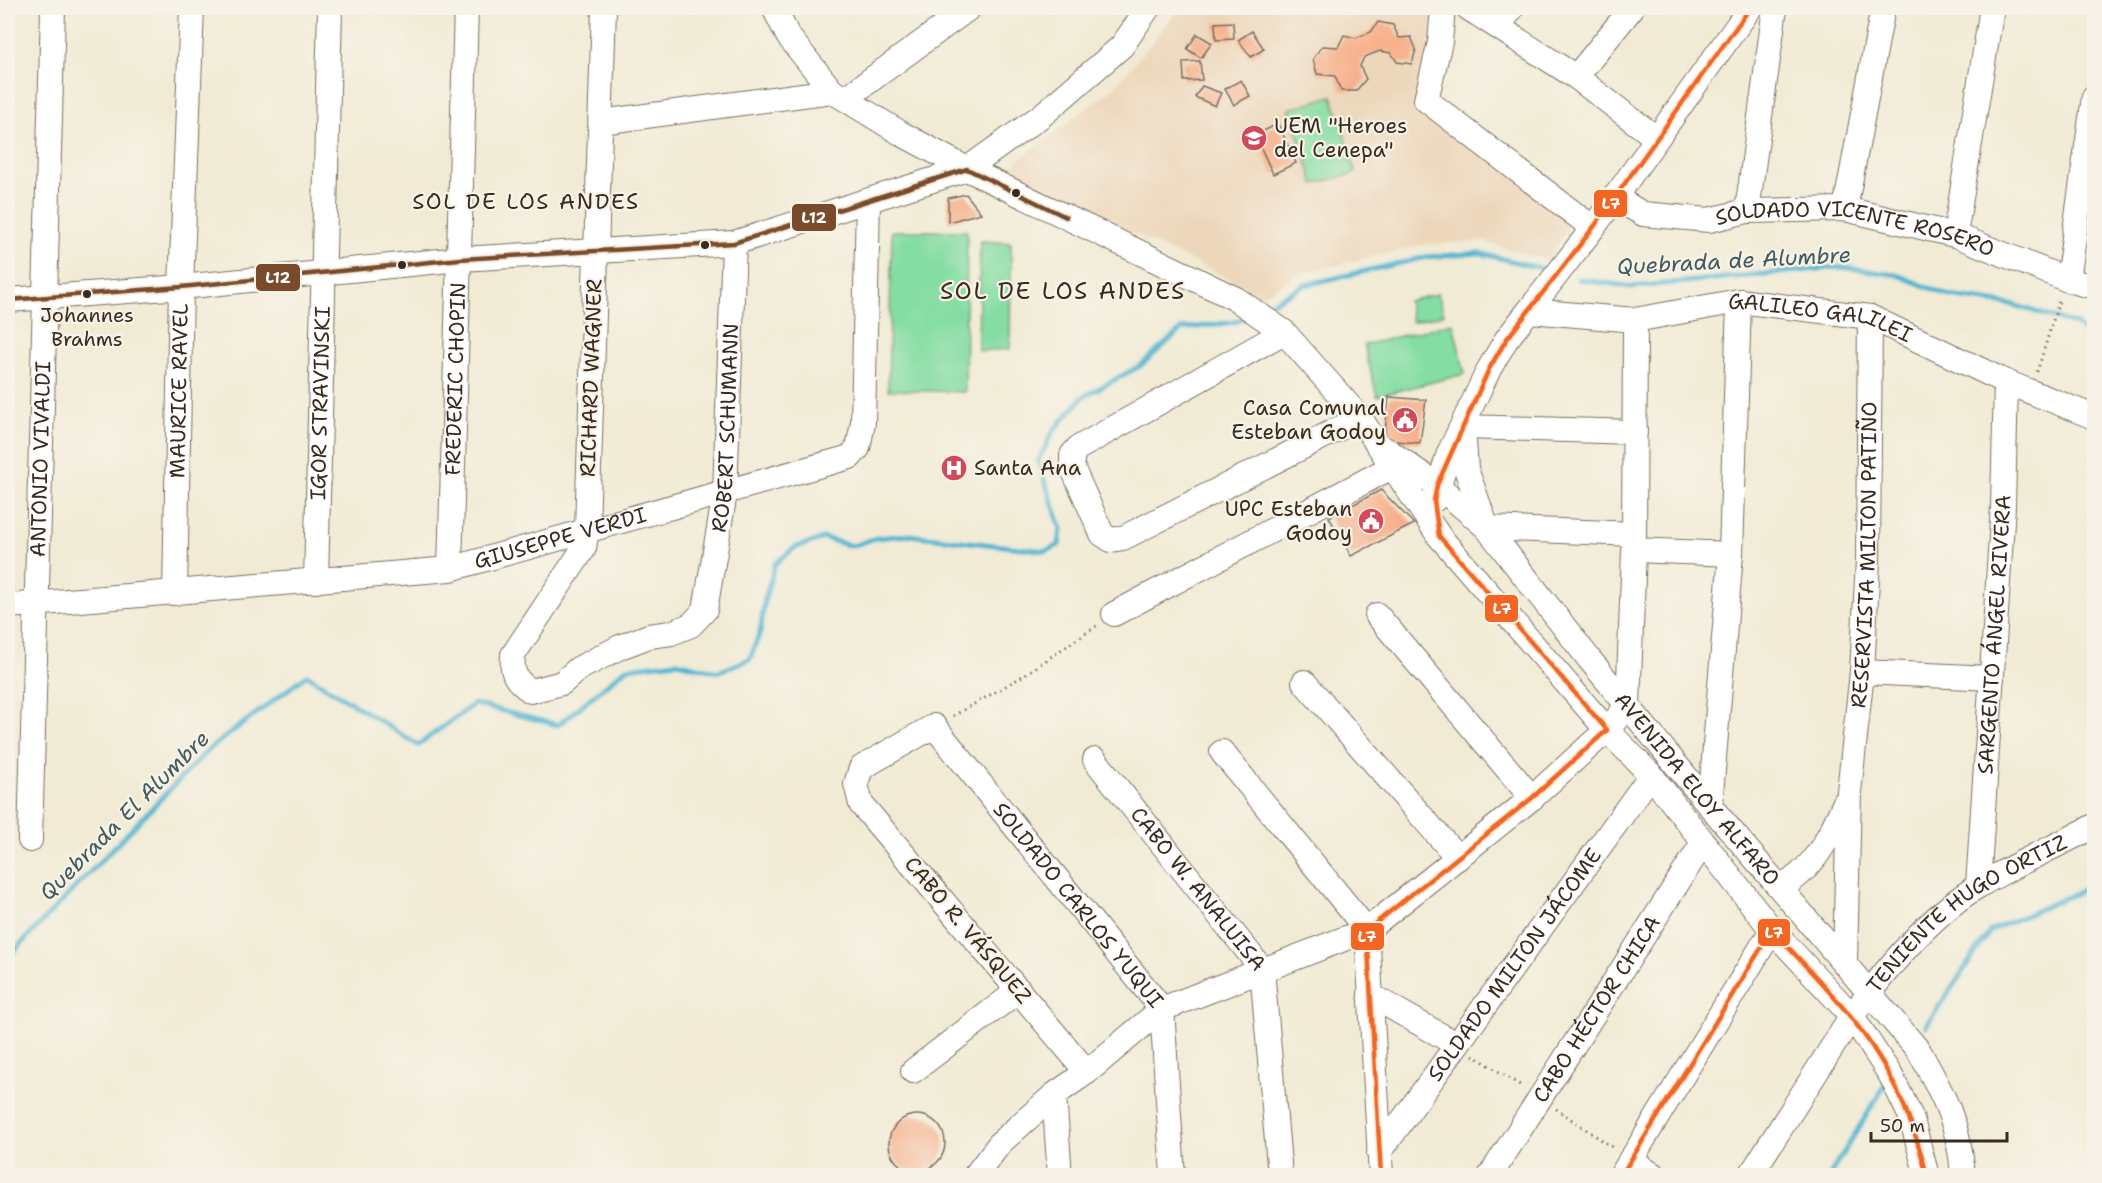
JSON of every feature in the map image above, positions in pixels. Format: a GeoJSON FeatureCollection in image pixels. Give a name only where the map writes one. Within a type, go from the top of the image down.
{"type":"FeatureCollection","features":[{"type":"Feature","properties":{"kind":"street","name":"ANTONIO VIVALDI"},"geometry":{"type":"LineString","coordinates":[[30,840],[34,604],[53,8]]}},
{"type":"Feature","properties":{"kind":"street","name":"MAURICE RAVEL"},"geometry":{"type":"LineString","coordinates":[[175,593],[181,287],[192,8]]}},
{"type":"Feature","properties":{"kind":"street","name":"IGOR STRAVINSKI"},"geometry":{"type":"LineString","coordinates":[[316,581],[330,8]]}},
{"type":"Feature","properties":{"kind":"street","name":"FREDERIC CHOPIN"},"geometry":{"type":"LineString","coordinates":[[450,569],[466,8]]}},
{"type":"Feature","properties":{"kind":"street","name":"RICHARD WAGNER"},"geometry":{"type":"LineString","coordinates":[[513,656],[584,548],[587,529],[604,8]]}},
{"type":"Feature","properties":{"kind":"street","name":"AVENIDA ELOY ALFARO"},"geometry":{"type":"LineString","coordinates":[[774,8],[788,36],[839,94],[902,134],[967,169],[1236,299],[1277,327],[1360,418],[1374,440],[1398,465],[1439,536],[1607,730],[1651,775],[1772,930],[1852,1016],[1891,1077],[1911,1117],[1927,1176]]}},
{"type":"Feature","properties":{"kind":"street"},"geometry":{"type":"LineString","coordinates":[[601,122],[839,94],[969,8]]}},
{"type":"Feature","properties":{"kind":"street"},"geometry":{"type":"LineString","coordinates":[[8,300],[181,287],[460,259],[734,243],[967,169],[1041,116],[1122,46],[1148,8]]}},
{"type":"Feature","properties":{"kind":"street"},"geometry":{"type":"LineString","coordinates":[[1443,8],[1440,42],[1426,100],[1593,228]]}},
{"type":"Feature","properties":{"kind":"street"},"geometry":{"type":"LineString","coordinates":[[1468,8],[1505,17],[1576,77],[1656,138]]}},
{"type":"Feature","properties":{"kind":"street"},"geometry":{"type":"LineString","coordinates":[[1576,77],[1632,8]]}},
{"type":"Feature","properties":{"kind":"street"},"geometry":{"type":"LineString","coordinates":[[1439,536],[1434,501],[1437,485],[1506,340],[1593,228],[1750,8]]}},
{"type":"Feature","properties":{"kind":"street"},"geometry":{"type":"LineString","coordinates":[[1747,211],[1775,8]]}},
{"type":"Feature","properties":{"kind":"street"},"geometry":{"type":"LineString","coordinates":[[1845,209],[1883,8]]}},
{"type":"Feature","properties":{"kind":"street"},"geometry":{"type":"LineString","coordinates":[[1955,235],[1992,8]]}},
{"type":"Feature","properties":{"kind":"street"},"geometry":{"type":"LineString","coordinates":[[2068,280],[2094,97]]}},
{"type":"Feature","properties":{"kind":"street","name":"SOLDADO VICENTE ROSERO"},"geometry":{"type":"LineString","coordinates":[[1614,197],[1643,214],[1709,220],[1747,211],[1845,209],[1955,235],[2068,280],[2094,286]]}},
{"type":"Feature","properties":{"kind":"street","name":"GIUSEPPE VERDI"},"geometry":{"type":"LineString","coordinates":[[8,606],[450,569],[850,457],[858,448],[863,423],[868,202]]}},
{"type":"Feature","properties":{"kind":"street","name":"ROBERT SCHUMANN"},"geometry":{"type":"LineString","coordinates":[[513,656],[512,668],[516,681],[531,691],[547,689],[562,683],[578,669],[620,647],[649,636],[671,633],[691,625],[705,610],[725,493],[734,243]]}},
{"type":"Feature","properties":{"kind":"street"},"geometry":{"type":"LineString","coordinates":[[1710,806],[1731,554],[1739,301]]}},
{"type":"Feature","properties":{"kind":"street","name":"GALILEO GALILEI"},"geometry":{"type":"LineString","coordinates":[[1530,311],[1635,320],[1739,301],[1870,317],[2007,382],[2094,417]]}},
{"type":"Feature","properties":{"kind":"street","name":"RESERVISTA MILTON PATIÑO"},"geometry":{"type":"LineString","coordinates":[[1845,962],[1849,792],[1862,672],[1868,560],[1870,317]]}},
{"type":"Feature","properties":{"kind":"street"},"geometry":{"type":"LineString","coordinates":[[975,1176],[1001,1142],[1054,1095],[1087,1072],[1162,1009],[1366,930],[1532,798],[1607,730],[1628,705],[1634,542],[1635,320]]}},
{"type":"Feature","properties":{"kind":"street"},"geometry":{"type":"LineString","coordinates":[[1277,327],[1078,448],[1072,455],[1072,466],[1102,534],[1111,540],[1123,538],[1360,418]]}},
{"type":"Feature","properties":{"kind":"street","name":"SARGENTO ÁNGEL RIVERA"},"geometry":{"type":"LineString","coordinates":[[1978,886],[2003,506],[2007,382]]}},
{"type":"Feature","properties":{"kind":"street"},"geometry":{"type":"LineString","coordinates":[[1463,427],[1635,432]]}},
{"type":"Feature","properties":{"kind":"street"},"geometry":{"type":"LineString","coordinates":[[1463,427],[1466,469],[1487,528],[1731,554]]}},
{"type":"Feature","properties":{"kind":"street"},"geometry":{"type":"LineString","coordinates":[[1114,614],[1398,465]]}},
{"type":"Feature","properties":{"kind":"street","name":"AVENIDA ELOY ALFARO"},"geometry":{"type":"LineString","coordinates":[[1398,465],[1437,485],[1487,528],[1710,806],[1919,1051],[1943,1094],[1961,1144],[1963,1176]]}},
{"type":"Feature","properties":{"kind":"street"},"geometry":{"type":"LineString","coordinates":[[1377,615],[1532,798]]}},
{"type":"Feature","properties":{"kind":"street"},"geometry":{"type":"LineString","coordinates":[[1862,672],[1992,678]]}},
{"type":"Feature","properties":{"kind":"street"},"geometry":{"type":"LineString","coordinates":[[1304,682],[1458,858]]}},
{"type":"Feature","properties":{"kind":"street","name":"CABO R. VÁSQUEZ"},"geometry":{"type":"LineString","coordinates":[[934,726],[861,768],[856,784],[861,804],[1087,1072]]}},
{"type":"Feature","properties":{"kind":"street","name":"SOLDADO CARLOS YUQUI"},"geometry":{"type":"LineString","coordinates":[[934,726],[1162,1009],[1173,1176]]}},
{"type":"Feature","properties":{"kind":"street"},"geometry":{"type":"LineString","coordinates":[[1222,752],[1366,930],[1380,1164]]}},
{"type":"Feature","properties":{"kind":"street","name":"CABO W. ANALUISA"},"geometry":{"type":"LineString","coordinates":[[1095,760],[1262,969],[1280,1176]]}},
{"type":"Feature","properties":{"kind":"street","name":"SOLDADO MILTON JÁCOME"},"geometry":{"type":"LineString","coordinates":[[1380,1164],[1456,1044],[1651,775]]}},
{"type":"Feature","properties":{"kind":"street","name":"RESERVISTA MILTON PATIÑO"},"geometry":{"type":"LineString","coordinates":[[1780,888],[1798,879],[1815,861],[1849,792]]}},
{"type":"Feature","properties":{"kind":"street","name":"TENIENTE HUGO ORTIZ"},"geometry":{"type":"LineString","coordinates":[[1750,1176],[1852,1016],[1870,991],[1923,931],[1978,886],[2094,826]]}},
{"type":"Feature","properties":{"kind":"street","name":"CABO HÉCTOR CHICA"},"geometry":{"type":"LineString","coordinates":[[1490,1176],[1703,843]]}},
{"type":"Feature","properties":{"kind":"street"},"geometry":{"type":"LineString","coordinates":[[1655,1176],[1626,1168],[1772,930]]}},
{"type":"Feature","properties":{"kind":"street"},"geometry":{"type":"LineString","coordinates":[[913,1071],[1019,990]]}},
{"type":"Feature","properties":{"kind":"street"},"geometry":{"type":"LineString","coordinates":[[1370,995],[1456,1044]]}},
{"type":"Feature","properties":{"kind":"street"},"geometry":{"type":"LineString","coordinates":[[1054,1095],[1060,1176]]}},
{"type":"Feature","properties":{"kind":"path"},"geometry":{"type":"LineString","coordinates":[[2038,364],[2058,304]]}},
{"type":"Feature","properties":{"kind":"path"},"geometry":{"type":"LineString","coordinates":[[934,726],[1018,679],[1114,614]]}},
{"type":"Feature","properties":{"kind":"shaded area","name":"UEM \"Heroes del Cenepa\""},"geometry":{"type":"Polygon","coordinates":[[[1180,8],[1435,8],[1420,95],[1571,224],[1548,260],[1481,241],[1424,245],[1301,273],[1263,295],[1003,172],[1115,87],[1180,8]]]}},
{"type":"Feature","properties":{"kind":"green space"},"geometry":{"type":"Polygon","coordinates":[[[1332,96],[1356,173],[1314,184],[1289,109],[1332,96]]]}},
{"type":"Feature","properties":{"kind":"green space"},"geometry":{"type":"Polygon","coordinates":[[[892,231],[967,231],[965,392],[888,390],[892,231]]]}},
{"type":"Feature","properties":{"kind":"green space"},"geometry":{"type":"Polygon","coordinates":[[[980,241],[1011,243],[1010,349],[978,351],[980,241]]]}},
{"type":"Feature","properties":{"kind":"green space"},"geometry":{"type":"Polygon","coordinates":[[[1438,294],[1444,314],[1412,322],[1408,301],[1438,294]]]}},
{"type":"Feature","properties":{"kind":"green space"},"geometry":{"type":"Polygon","coordinates":[[[1453,323],[1465,374],[1377,396],[1364,345],[1453,323]]]}},
{"type":"Feature","properties":{"kind":"building"},"geometry":{"type":"Polygon","coordinates":[[[1233,22],[1234,39],[1216,40],[1215,23],[1233,22]]]}},
{"type":"Feature","properties":{"kind":"building"},"geometry":{"type":"Polygon","coordinates":[[[1378,22],[1393,25],[1399,38],[1411,37],[1416,49],[1412,64],[1397,62],[1391,53],[1380,51],[1364,57],[1360,66],[1366,79],[1356,91],[1341,91],[1335,76],[1317,74],[1313,59],[1322,46],[1338,47],[1344,35],[1356,38],[1371,32],[1378,22]]]}},
{"type":"Feature","properties":{"kind":"building"},"geometry":{"type":"Polygon","coordinates":[[[1252,31],[1264,49],[1251,57],[1238,40],[1252,31]]]}},
{"type":"Feature","properties":{"kind":"building"},"geometry":{"type":"Polygon","coordinates":[[[1197,34],[1212,43],[1201,58],[1187,49],[1197,34]]]}},
{"type":"Feature","properties":{"kind":"building"},"geometry":{"type":"Polygon","coordinates":[[[1200,61],[1202,80],[1184,81],[1183,62],[1200,61]]]}},
{"type":"Feature","properties":{"kind":"building"},"geometry":{"type":"Polygon","coordinates":[[[1241,80],[1250,96],[1234,105],[1225,89],[1241,80]]]}},
{"type":"Feature","properties":{"kind":"building"},"geometry":{"type":"Polygon","coordinates":[[[1202,86],[1221,93],[1215,106],[1195,97],[1202,86]]]}},
{"type":"Feature","properties":{"kind":"building"},"geometry":{"type":"Polygon","coordinates":[[[1278,124],[1296,163],[1273,174],[1255,135],[1278,124]]]}},
{"type":"Feature","properties":{"kind":"building"},"geometry":{"type":"Polygon","coordinates":[[[966,194],[981,213],[948,222],[948,198],[966,194]]]}},
{"type":"Feature","properties":{"kind":"building","name":"Casa Comunal Esteban Godoy"},"geometry":{"type":"Polygon","coordinates":[[[1389,397],[1426,400],[1420,443],[1384,440],[1389,397]]]}},
{"type":"Feature","properties":{"kind":"building","name":"UPC Esteban Godoy"},"geometry":{"type":"Polygon","coordinates":[[[1381,490],[1414,524],[1351,556],[1329,517],[1381,490]]]}},
{"type":"Feature","properties":{"kind":"building"},"geometry":{"type":"Polygon","coordinates":[[[912,1115],[922,1115],[937,1123],[943,1132],[945,1143],[943,1154],[937,1163],[922,1171],[912,1171],[901,1166],[894,1159],[889,1148],[889,1138],[894,1127],[901,1120],[912,1115]]]}},
{"type":"Feature","properties":{"kind":"waterway","name":"Quebrada de Alumbre"},"geometry":{"type":"LineString","coordinates":[[1262,308],[1305,285],[1427,257],[1479,253],[1544,269]]}},
{"type":"Feature","properties":{"kind":"waterway","name":"Quebrada de Alumbre"},"geometry":{"type":"LineString","coordinates":[[1578,279],[1632,287],[1840,267],[1897,275],[1950,296],[2014,305],[2077,325],[2094,340]]}},
{"type":"Feature","properties":{"kind":"waterway","name":"Quebrada El Alumbre"},"geometry":{"type":"LineString","coordinates":[[8,952],[12,953],[208,750],[307,675],[418,745],[474,704],[558,725],[627,668],[677,662],[718,672],[750,659],[760,632],[765,599],[775,564],[794,548],[824,538],[852,546],[876,538],[909,535],[1046,551],[1059,545],[1061,528],[1038,461],[1054,430],[1083,397],[1140,366],[1182,329],[1235,322],[1249,315]]}},
{"type":"Feature","properties":{"kind":"waterway"},"geometry":{"type":"LineString","coordinates":[[1926,1026],[1990,931],[2094,885]]}},
{"type":"Feature","properties":{"kind":"waterway"},"geometry":{"type":"LineString","coordinates":[[1829,1176],[1884,1087]]}},
{"type":"Feature","properties":{"kind":"transit line","name":"L7"},"geometry":{"type":"LineString","coordinates":[[1381,1176],[1367,930],[1532,798],[1607,730],[1439,536],[1434,501],[1437,485],[1489,369],[1506,340],[1593,228],[1750,8]]}},
{"type":"Feature","properties":{"kind":"transit line","name":"L12"},"geometry":{"type":"LineString","coordinates":[[8,300],[181,287],[460,259],[734,243],[967,169],[1066,217]]}},
{"type":"Feature","properties":{"kind":"transit line","name":"L7"},"geometry":{"type":"LineString","coordinates":[[1621,1176],[1772,930],[1848,1014],[1886,1069],[1902,1100],[1916,1136],[1927,1176]]}},
{"type":"Feature","properties":{"kind":"place","name":"UEM \"Heroes del Cenepa\""},"geometry":{"type":"Point","coordinates":[1254,138]}},
{"type":"Feature","properties":{"kind":"place","name":"Johannes Brahms"},"geometry":{"type":"Point","coordinates":[87,294]}},
{"type":"Feature","properties":{"kind":"place","name":"Casa Comunal Esteban Godoy"},"geometry":{"type":"Point","coordinates":[1405,420]}},
{"type":"Feature","properties":{"kind":"place","name":"Santa Ana"},"geometry":{"type":"Point","coordinates":[954,468]}},
{"type":"Feature","properties":{"kind":"place","name":"UPC Esteban Godoy"},"geometry":{"type":"Point","coordinates":[1371,521]}},
{"type":"Feature","properties":{"kind":"district","name":"SOL DE LOS ANDES"},"geometry":{"type":"Point","coordinates":[526,201]}},
{"type":"Feature","properties":{"kind":"district","name":"SOL DE LOS ANDES"},"geometry":{"type":"Point","coordinates":[1063,291]}}]}
